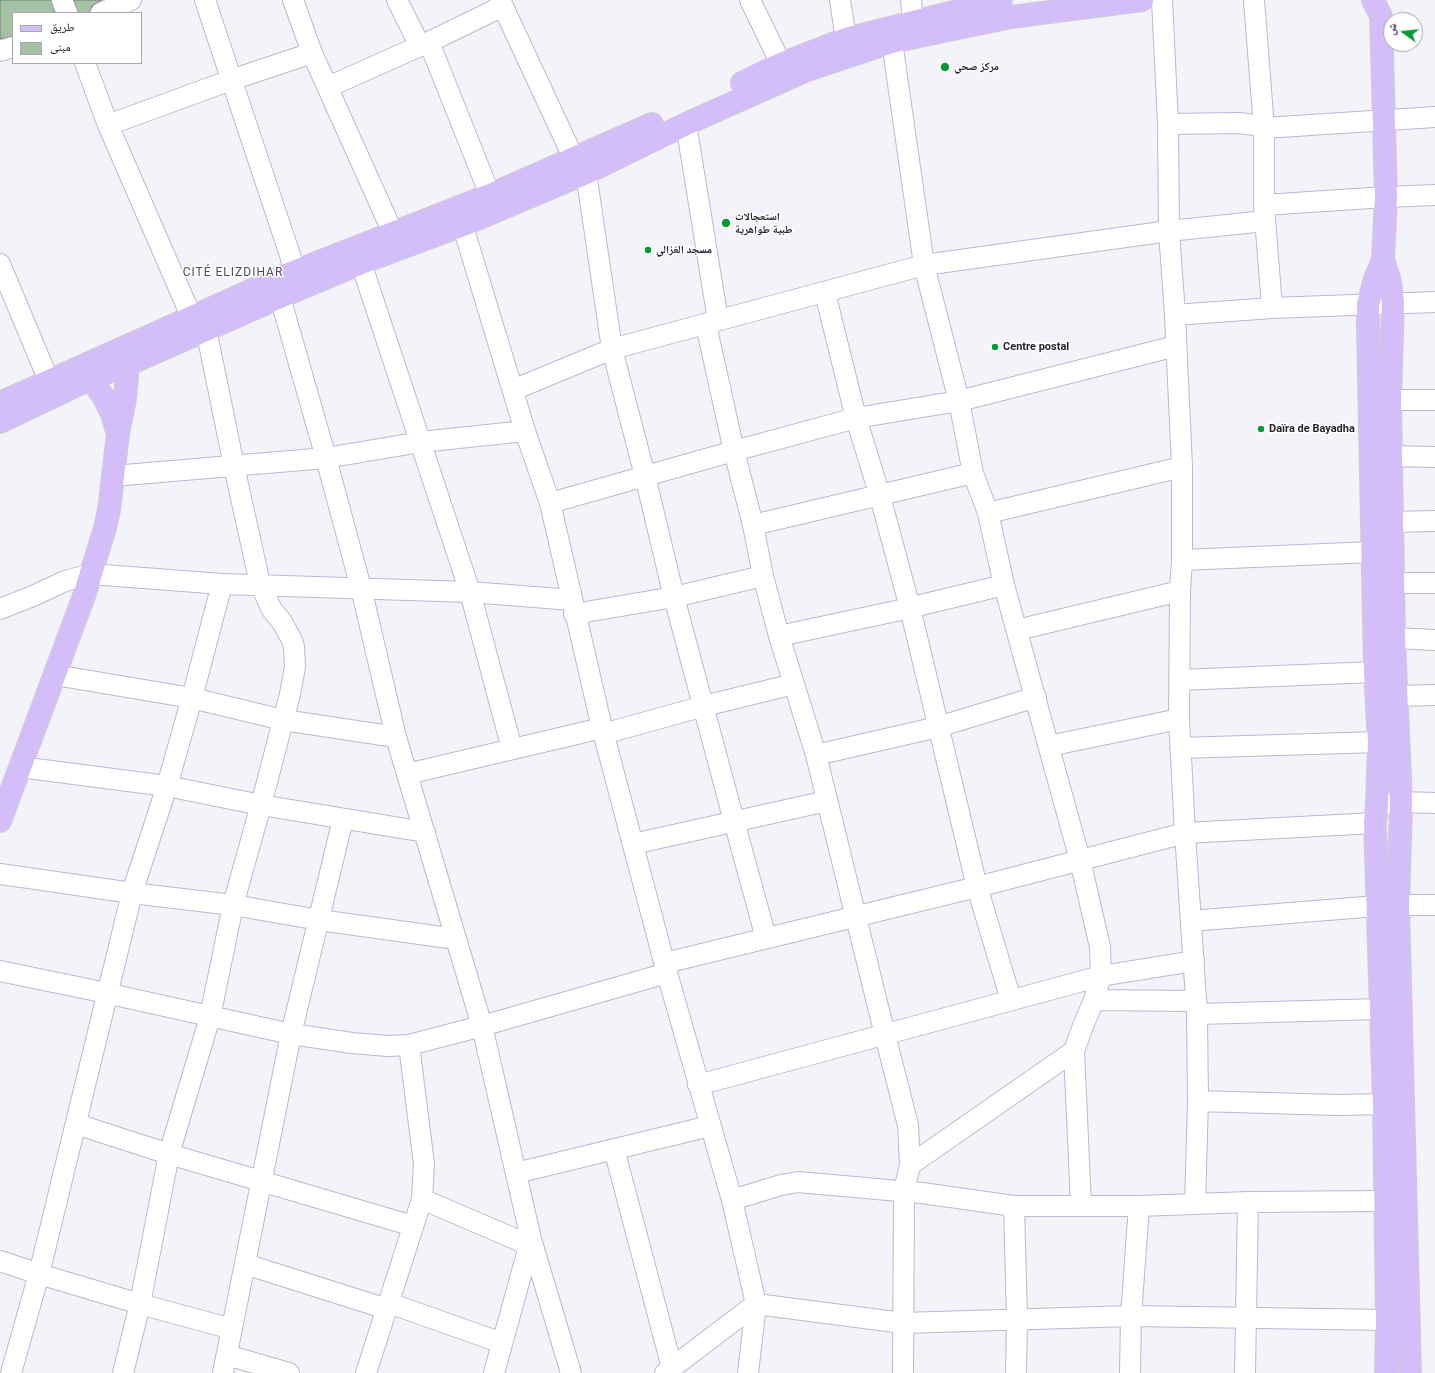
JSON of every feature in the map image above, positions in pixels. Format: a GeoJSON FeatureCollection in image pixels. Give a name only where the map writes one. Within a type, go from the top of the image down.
{"type":"FeatureCollection","features":[{"type":"Feature","properties":{"kind":"main road"},"geometry":{"type":"LineString","coordinates":[[199,323],[280,297],[361,263],[460,217],[580,166],[686,124],[807,70],[891,35],[913,22],[996,0]]}},
{"type":"Feature","properties":{"kind":"main road"},"geometry":{"type":"LineString","coordinates":[[0,422],[84,373],[199,323],[294,272],[394,233],[460,217],[490,195],[580,166],[781,64],[846,39],[891,35],[1012,17],[1086,3],[1142,0]]}},
{"type":"Feature","properties":{"kind":"main road"},"geometry":{"type":"LineString","coordinates":[[1380,5],[1386,197],[1383,260],[1375,279],[1368,304],[1375,672],[1379,742],[1376,814],[1377,906],[1382,1009],[1386,1201],[1386,1373]]}},
{"type":"Feature","properties":{"kind":"main road"},"geometry":{"type":"LineString","coordinates":[[1383,260],[1389,278],[1393,302],[1390,400],[1394,638],[1401,802],[1398,906],[1410,1373]]}},
{"type":"Feature","properties":{"kind":"main road"},"geometry":{"type":"LineString","coordinates":[[0,821],[6,788],[20,767],[91,574],[105,528],[118,434],[125,399],[129,354]]}},
{"type":"Feature","properties":{"kind":"main road"},"geometry":{"type":"LineString","coordinates":[[0,403],[49,381],[84,373]]}},
{"type":"Feature","properties":{"kind":"main road"},"geometry":{"type":"LineString","coordinates":[[84,373],[103,396],[112,414],[118,434]]}},
{"type":"Feature","properties":{"kind":"street"},"geometry":{"type":"LineString","coordinates":[[62,0],[67,12]]}},
{"type":"Feature","properties":{"kind":"street"},"geometry":{"type":"LineString","coordinates":[[103,12],[131,0]]}},
{"type":"Feature","properties":{"kind":"street"},"geometry":{"type":"LineString","coordinates":[[205,0],[294,272]]}},
{"type":"Feature","properties":{"kind":"street"},"geometry":{"type":"LineString","coordinates":[[293,0],[312,53],[394,233]]}},
{"type":"Feature","properties":{"kind":"street"},"geometry":{"type":"LineString","coordinates":[[397,0],[424,44],[490,195]]}},
{"type":"Feature","properties":{"kind":"street"},"geometry":{"type":"LineString","coordinates":[[750,0],[781,64]]}},
{"type":"Feature","properties":{"kind":"street"},"geometry":{"type":"LineString","coordinates":[[840,0],[846,39]]}},
{"type":"Feature","properties":{"kind":"street"},"geometry":{"type":"LineString","coordinates":[[911,0],[913,22]]}},
{"type":"Feature","properties":{"kind":"street"},"geometry":{"type":"LineString","coordinates":[[1162,0],[1168,124],[1169,230],[1175,315],[1182,467],[1179,719],[1196,1008],[1198,1101],[1196,1204]]}},
{"type":"Feature","properties":{"kind":"street"},"geometry":{"type":"LineString","coordinates":[[1254,0],[1264,128],[1264,213],[1272,308]]}},
{"type":"Feature","properties":{"kind":"street"},"geometry":{"type":"LineString","coordinates":[[328,87],[424,44],[502,3],[580,166],[612,349],[645,476],[674,597],[766,938]]}},
{"type":"Feature","properties":{"kind":"street"},"geometry":{"type":"LineString","coordinates":[[891,35],[924,265],[959,401],[973,473],[988,513],[1004,585],[1080,860],[1100,947],[1101,976],[1094,1000],[1082,1026],[1074,1051],[1081,1205]]}},
{"type":"Feature","properties":{"kind":"street"},"geometry":{"type":"LineString","coordinates":[[0,51],[12,47]]}},
{"type":"Feature","properties":{"kind":"street"},"geometry":{"type":"LineString","coordinates":[[108,125],[231,80],[312,53]]}},
{"type":"Feature","properties":{"kind":"street"},"geometry":{"type":"LineString","coordinates":[[85,64],[108,125],[199,323],[234,466],[260,584],[272,610],[282,622],[292,640],[294,647],[295,667],[261,805],[233,905],[210,1017],[170,1154],[140,1304],[123,1373]]}},
{"type":"Feature","properties":{"kind":"street"},"geometry":{"type":"LineString","coordinates":[[1168,124],[1239,124],[1255,125],[1264,128],[1384,119],[1435,117]]}},
{"type":"Feature","properties":{"kind":"street"},"geometry":{"type":"LineString","coordinates":[[686,124],[712,322],[734,451],[779,636],[816,755],[908,1125],[910,1165],[904,1191],[903,1373]]}},
{"type":"Feature","properties":{"kind":"street"},"geometry":{"type":"LineString","coordinates":[[513,390],[612,349],[826,293],[924,265],[1169,230],[1264,213],[1386,197],[1435,195]]}},
{"type":"Feature","properties":{"kind":"street"},"geometry":{"type":"LineString","coordinates":[[460,217],[525,431],[550,503],[602,731],[698,1085],[732,1200],[756,1304],[748,1373]]}},
{"type":"Feature","properties":{"kind":"street"},"geometry":{"type":"LineString","coordinates":[[361,263],[470,592],[512,749]]}},
{"type":"Feature","properties":{"kind":"street"},"geometry":{"type":"LineString","coordinates":[[0,264],[49,381]]}},
{"type":"Feature","properties":{"kind":"street"},"geometry":{"type":"LineString","coordinates":[[826,293],[856,418],[880,496],[910,608],[977,887],[1011,1000]]}},
{"type":"Feature","properties":{"kind":"street"},"geometry":{"type":"LineString","coordinates":[[280,297],[361,588],[396,737],[482,1026],[516,1173],[530,1242],[571,1373]]}},
{"type":"Feature","properties":{"kind":"street"},"geometry":{"type":"LineString","coordinates":[[1175,315],[1272,308],[1393,302],[1435,302]]}},
{"type":"Feature","properties":{"kind":"street"},"geometry":{"type":"LineString","coordinates":[[550,503],[856,418],[959,401],[1176,346]]}},
{"type":"Feature","properties":{"kind":"street"},"geometry":{"type":"LineString","coordinates":[[1390,400],[1435,400]]}},
{"type":"Feature","properties":{"kind":"street"},"geometry":{"type":"LineString","coordinates":[[113,476],[326,458],[421,442],[525,431]]}},
{"type":"Feature","properties":{"kind":"street"},"geometry":{"type":"LineString","coordinates":[[1391,456],[1435,457]]}},
{"type":"Feature","properties":{"kind":"street"},"geometry":{"type":"LineString","coordinates":[[988,513],[1182,467]]}},
{"type":"Feature","properties":{"kind":"street"},"geometry":{"type":"LineString","coordinates":[[753,525],[973,473]]}},
{"type":"Feature","properties":{"kind":"street"},"geometry":{"type":"LineString","coordinates":[[1392,522],[1435,521]]}},
{"type":"Feature","properties":{"kind":"street"},"geometry":{"type":"LineString","coordinates":[[1182,560],[1373,552]]}},
{"type":"Feature","properties":{"kind":"street"},"geometry":{"type":"LineString","coordinates":[[0,609],[65,581],[91,574],[222,584],[260,584],[470,592],[573,607],[674,597],[764,576]]}},
{"type":"Feature","properties":{"kind":"street"},"geometry":{"type":"LineString","coordinates":[[1393,583],[1435,583]]}},
{"type":"Feature","properties":{"kind":"street"},"geometry":{"type":"LineString","coordinates":[[11,1373],[39,1274],[132,893],[167,786],[222,584]]}},
{"type":"Feature","properties":{"kind":"street"},"geometry":{"type":"LineString","coordinates":[[779,636],[910,608],[1004,585]]}},
{"type":"Feature","properties":{"kind":"street"},"geometry":{"type":"LineString","coordinates":[[1017,630],[1180,591]]}},
{"type":"Feature","properties":{"kind":"street"},"geometry":{"type":"LineString","coordinates":[[1394,638],[1435,640]]}},
{"type":"Feature","properties":{"kind":"street"},"geometry":{"type":"LineString","coordinates":[[1179,680],[1375,672]]}},
{"type":"Feature","properties":{"kind":"street"},"geometry":{"type":"LineString","coordinates":[[55,675],[192,698],[283,720],[396,737]]}},
{"type":"Feature","properties":{"kind":"street"},"geometry":{"type":"LineString","coordinates":[[407,774],[512,749],[602,731],[794,684]]}},
{"type":"Feature","properties":{"kind":"street"},"geometry":{"type":"LineString","coordinates":[[1397,696],[1435,695]]}},
{"type":"Feature","properties":{"kind":"street"},"geometry":{"type":"LineString","coordinates":[[816,755],[938,727],[1036,697]]}},
{"type":"Feature","properties":{"kind":"street"},"geometry":{"type":"LineString","coordinates":[[1049,746],[1179,719]]}},
{"type":"Feature","properties":{"kind":"street"},"geometry":{"type":"LineString","coordinates":[[1180,748],[1379,742]]}},
{"type":"Feature","properties":{"kind":"street"},"geometry":{"type":"LineString","coordinates":[[20,767],[167,786],[261,805],[425,832]]}},
{"type":"Feature","properties":{"kind":"street"},"geometry":{"type":"LineString","coordinates":[[633,844],[827,800]]}},
{"type":"Feature","properties":{"kind":"street"},"geometry":{"type":"LineString","coordinates":[[0,971],[291,1034],[352,1043],[388,1046],[409,1045],[482,1026],[766,938],[977,887],[1185,833],[1376,814],[1401,802],[1435,803]]}},
{"type":"Feature","properties":{"kind":"street"},"geometry":{"type":"LineString","coordinates":[[289,1373],[225,1364],[291,1034],[343,819]]}},
{"type":"Feature","properties":{"kind":"street"},"geometry":{"type":"LineString","coordinates":[[0,874],[132,893],[233,905],[319,920],[456,939]]}},
{"type":"Feature","properties":{"kind":"street"},"geometry":{"type":"LineString","coordinates":[[1398,906],[1435,904]]}},
{"type":"Feature","properties":{"kind":"street"},"geometry":{"type":"LineString","coordinates":[[1191,921],[1377,906]]}},
{"type":"Feature","properties":{"kind":"street"},"geometry":{"type":"LineString","coordinates":[[698,1085],[885,1036],[1101,976],[1194,961]]}},
{"type":"Feature","properties":{"kind":"street"},"geometry":{"type":"LineString","coordinates":[[1094,1000],[1196,1008],[1382,1009]]}},
{"type":"Feature","properties":{"kind":"street"},"geometry":{"type":"LineString","coordinates":[[366,1373],[422,1199],[424,1164],[409,1045]]}},
{"type":"Feature","properties":{"kind":"street"},"geometry":{"type":"LineString","coordinates":[[910,1165],[1074,1051]]}},
{"type":"Feature","properties":{"kind":"street"},"geometry":{"type":"LineString","coordinates":[[1198,1101],[1337,1105],[1384,1104]]}},
{"type":"Feature","properties":{"kind":"street"},"geometry":{"type":"LineString","coordinates":[[76,1124],[170,1154],[413,1226]]}},
{"type":"Feature","properties":{"kind":"street"},"geometry":{"type":"LineString","coordinates":[[516,1173],[710,1126]]}},
{"type":"Feature","properties":{"kind":"street"},"geometry":{"type":"LineString","coordinates":[[614,1149],[668,1371],[756,1304],[903,1322],[1131,1316],[1387,1320]]}},
{"type":"Feature","properties":{"kind":"street"},"geometry":{"type":"LineString","coordinates":[[732,1200],[781,1185],[798,1182],[904,1191],[1014,1206],[1139,1206],[1248,1202],[1386,1201]]}},
{"type":"Feature","properties":{"kind":"street"},"geometry":{"type":"LineString","coordinates":[[422,1199],[530,1242]]}},
{"type":"Feature","properties":{"kind":"street"},"geometry":{"type":"LineString","coordinates":[[1245,1373],[1248,1202]]}},
{"type":"Feature","properties":{"kind":"street"},"geometry":{"type":"LineString","coordinates":[[1014,1206],[1017,1319],[1016,1373]]}},
{"type":"Feature","properties":{"kind":"street"},"geometry":{"type":"LineString","coordinates":[[1130,1373],[1131,1316],[1139,1206]]}},
{"type":"Feature","properties":{"kind":"street"},"geometry":{"type":"LineString","coordinates":[[494,1373],[530,1242]]}},
{"type":"Feature","properties":{"kind":"street"},"geometry":{"type":"LineString","coordinates":[[0,1261],[140,1304],[232,1329]]}},
{"type":"Feature","properties":{"kind":"street"},"geometry":{"type":"LineString","coordinates":[[245,1264],[388,1306],[502,1343]]}},
{"type":"Feature","properties":{"kind":"building"},"geometry":{"type":"Polygon","coordinates":[[[0,0],[51,0],[55,12],[12,12],[12,36],[0,39],[0,0]]]}},
{"type":"Feature","properties":{"kind":"building"},"geometry":{"type":"Polygon","coordinates":[[[74,0],[102,0],[92,6],[90,12],[78,12],[74,0]]]}},
{"type":"Feature","properties":{"kind":"place","name":"مركز صحي"},"geometry":{"type":"Point","coordinates":[945,67]}},
{"type":"Feature","properties":{"kind":"place","name":"استعجالات طبية طواهرية"},"geometry":{"type":"Point","coordinates":[726,223]}},
{"type":"Feature","properties":{"kind":"place","name":"مسجد الغزالي"},"geometry":{"type":"Point","coordinates":[648,250]}},
{"type":"Feature","properties":{"kind":"place","name":"Centre postal"},"geometry":{"type":"Point","coordinates":[995,347]}},
{"type":"Feature","properties":{"kind":"place","name":"Daïra de Bayadha"},"geometry":{"type":"Point","coordinates":[1261,429]}},
{"type":"Feature","properties":{"kind":"district","name":"CITÉ ELIZDIHAR"},"geometry":{"type":"Point","coordinates":[233,273]}}]}
